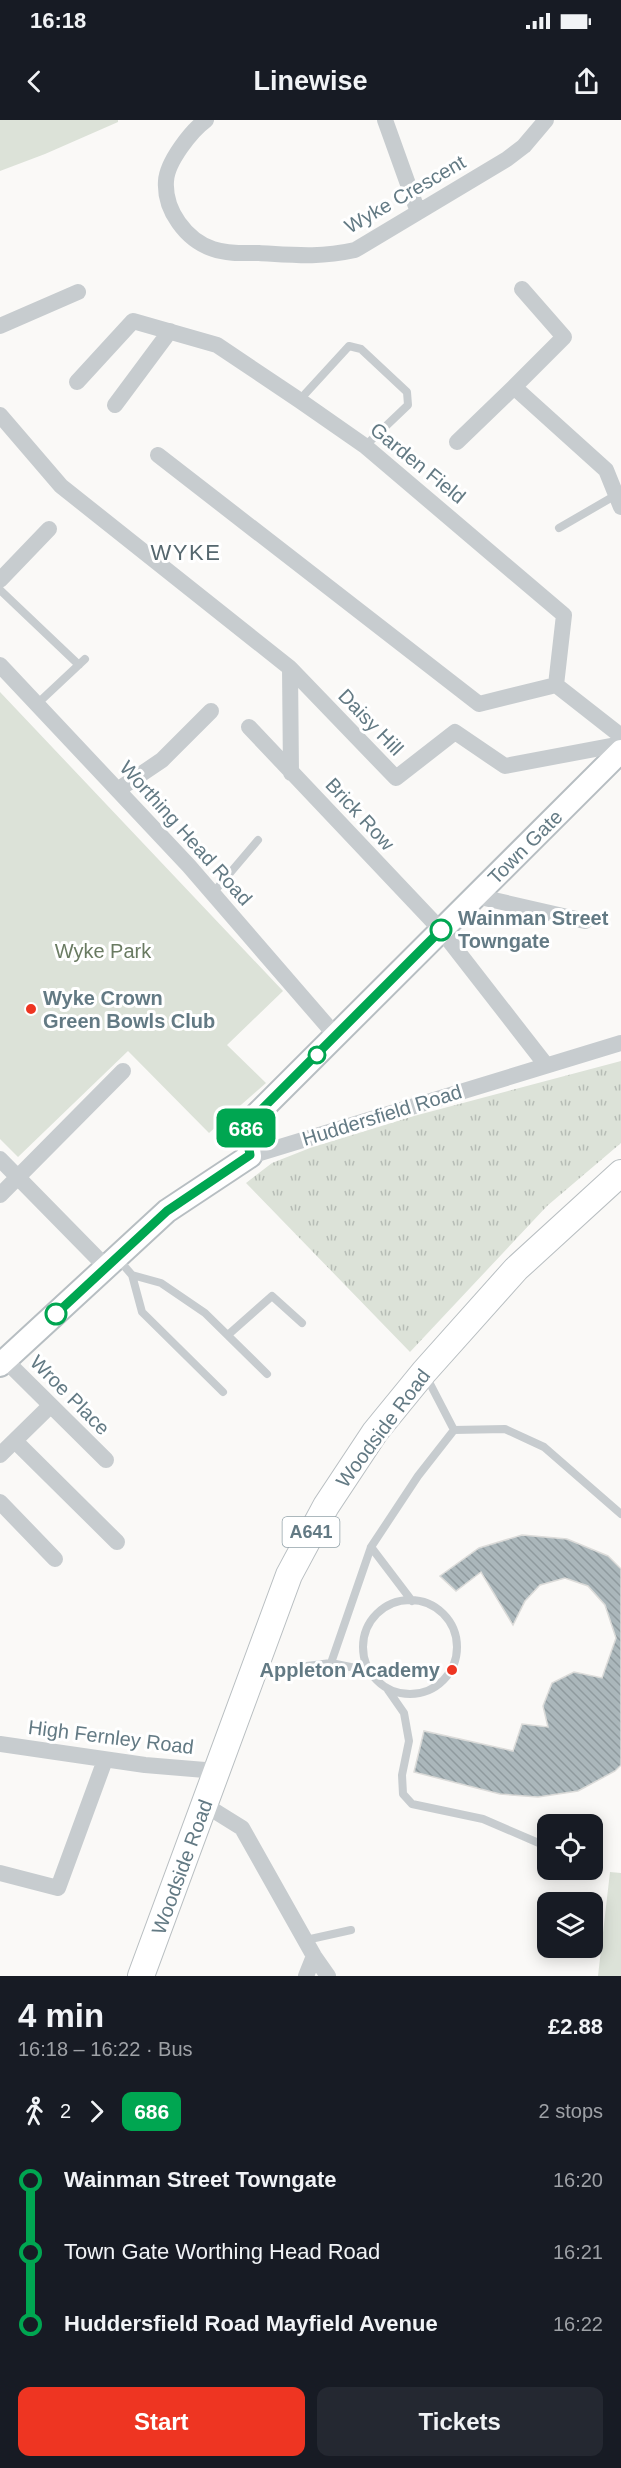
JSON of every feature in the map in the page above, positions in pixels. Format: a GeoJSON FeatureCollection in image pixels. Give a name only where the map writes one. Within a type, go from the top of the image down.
{"type":"FeatureCollection","features":[{"type":"Feature","properties":{"kind":"main road","name":"Town Gate"},"geometry":{"type":"LineString","coordinates":[[250,1155],[245,1126],[621,751]]}},
{"type":"Feature","properties":{"kind":"main road","name":"Huddersfield Road"},"geometry":{"type":"LineString","coordinates":[[2,1362],[167,1211],[250,1155]]}},
{"type":"Feature","properties":{"kind":"main road","name":"Woodside Road"},"geometry":{"type":"LineString","coordinates":[[141,1976],[289,1575],[306,1540],[375,1432],[424,1372],[516,1269],[621,1173]]}},
{"type":"Feature","properties":{"kind":"street","name":"Wyke Crescent"},"geometry":{"type":"LineString","coordinates":[[206,120],[193,132],[178,154],[166,180],[173,214],[183,229],[213,249],[296,257],[331,255],[355,250],[507,159],[524,146],[546,120]]}},
{"type":"Feature","properties":{"kind":"street"},"geometry":{"type":"LineString","coordinates":[[385,120],[418,213]]}},
{"type":"Feature","properties":{"kind":"street"},"geometry":{"type":"LineString","coordinates":[[457,442],[564,337],[522,289]]}},
{"type":"Feature","properties":{"kind":"street"},"geometry":{"type":"LineString","coordinates":[[0,326],[78,292]]}},
{"type":"Feature","properties":{"kind":"street","name":"Garden Field"},"geometry":{"type":"LineString","coordinates":[[77,382],[133,321],[217,345],[365,446],[564,615],[556,685]]}},
{"type":"Feature","properties":{"kind":"street"},"geometry":{"type":"LineString","coordinates":[[115,405],[170,331]]}},
{"type":"Feature","properties":{"kind":"street"},"geometry":{"type":"LineString","coordinates":[[514,387],[606,470],[619,501]]}},
{"type":"Feature","properties":{"kind":"street"},"geometry":{"type":"LineString","coordinates":[[0,415],[61,486],[290,668],[291,773]]}},
{"type":"Feature","properties":{"kind":"street"},"geometry":{"type":"LineString","coordinates":[[158,455],[479,704],[556,685],[621,736]]}},
{"type":"Feature","properties":{"kind":"street"},"geometry":{"type":"LineString","coordinates":[[0,580],[49,529]]}},
{"type":"Feature","properties":{"kind":"street","name":"Worthing Head Road"},"geometry":{"type":"LineString","coordinates":[[0,665],[119,789],[213,892],[336,1036]]}},
{"type":"Feature","properties":{"kind":"street","name":"Daisy Hill"},"geometry":{"type":"LineString","coordinates":[[290,668],[396,778],[455,732],[505,766],[621,744]]}},
{"type":"Feature","properties":{"kind":"street"},"geometry":{"type":"LineString","coordinates":[[119,789],[162,760],[211,711]]}},
{"type":"Feature","properties":{"kind":"street","name":"Brick Row"},"geometry":{"type":"LineString","coordinates":[[249,727],[441,930],[546,1065]]}},
{"type":"Feature","properties":{"kind":"street"},"geometry":{"type":"LineString","coordinates":[[476,896],[585,921]]}},
{"type":"Feature","properties":{"kind":"street","name":"Huddersfield Road"},"geometry":{"type":"LineString","coordinates":[[250,1155],[621,1043]]}},
{"type":"Feature","properties":{"kind":"street"},"geometry":{"type":"LineString","coordinates":[[0,1195],[123,1071]]}},
{"type":"Feature","properties":{"kind":"street"},"geometry":{"type":"LineString","coordinates":[[0,1159],[111,1262]]}},
{"type":"Feature","properties":{"kind":"street","name":"Wroe Place"},"geometry":{"type":"LineString","coordinates":[[2,1362],[106,1460]]}},
{"type":"Feature","properties":{"kind":"street"},"geometry":{"type":"LineString","coordinates":[[0,1455],[50,1406]]}},
{"type":"Feature","properties":{"kind":"street"},"geometry":{"type":"LineString","coordinates":[[15,1441],[117,1542]]}},
{"type":"Feature","properties":{"kind":"street"},"geometry":{"type":"LineString","coordinates":[[0,1502],[55,1559]]}},
{"type":"Feature","properties":{"kind":"street","name":"High Fernley Road"},"geometry":{"type":"LineString","coordinates":[[0,1744],[105,1760],[217,1771]]}},
{"type":"Feature","properties":{"kind":"street"},"geometry":{"type":"LineString","coordinates":[[0,1873],[58,1888],[105,1760]]}},
{"type":"Feature","properties":{"kind":"street"},"geometry":{"type":"LineString","coordinates":[[205,1805],[242,1828],[314,1956],[328,1976]]}},
{"type":"Feature","properties":{"kind":"street"},"geometry":{"type":"LineString","coordinates":[[306,1976],[314,1956]]}},
{"type":"Feature","properties":{"kind":"lane"},"geometry":{"type":"LineString","coordinates":[[305,394],[349,346],[361,349],[407,392],[408,405],[365,446]]}},
{"type":"Feature","properties":{"kind":"lane"},"geometry":{"type":"LineString","coordinates":[[560,528],[619,501]]}},
{"type":"Feature","properties":{"kind":"lane"},"geometry":{"type":"LineString","coordinates":[[0,590],[82,662],[37,704]]}},
{"type":"Feature","properties":{"kind":"lane"},"geometry":{"type":"LineString","coordinates":[[213,892],[258,840]]}},
{"type":"Feature","properties":{"kind":"lane"},"geometry":{"type":"LineString","coordinates":[[111,1262],[132,1275],[161,1283],[185,1298],[229,1334],[267,1374]]}},
{"type":"Feature","properties":{"kind":"lane"},"geometry":{"type":"LineString","coordinates":[[132,1275],[142,1312],[223,1392]]}},
{"type":"Feature","properties":{"kind":"lane"},"geometry":{"type":"LineString","coordinates":[[229,1334],[273,1296],[302,1323]]}},
{"type":"Feature","properties":{"kind":"lane"},"geometry":{"type":"LineString","coordinates":[[424,1372],[454,1430]]}},
{"type":"Feature","properties":{"kind":"lane"},"geometry":{"type":"LineString","coordinates":[[454,1430],[505,1429],[544,1447],[621,1514]]}},
{"type":"Feature","properties":{"kind":"lane"},"geometry":{"type":"LineString","coordinates":[[331,1663],[371,1546],[418,1476],[454,1430]]}},
{"type":"Feature","properties":{"kind":"lane"},"geometry":{"type":"LineString","coordinates":[[371,1546],[412,1601]]}},
{"type":"Feature","properties":{"kind":"lane"},"geometry":{"type":"LineString","coordinates":[[412,1601],[422,1601],[436,1608],[448,1619],[456,1633],[458,1649],[455,1665],[446,1679],[434,1689],[418,1694],[402,1694],[388,1689],[376,1680],[363,1653],[364,1638],[369,1624],[378,1612],[391,1604],[412,1601]]}},
{"type":"Feature","properties":{"kind":"lane"},"geometry":{"type":"LineString","coordinates":[[253,1673],[331,1663],[370,1671]]}},
{"type":"Feature","properties":{"kind":"lane"},"geometry":{"type":"LineString","coordinates":[[388,1689],[404,1713],[410,1741],[402,1775],[403,1794],[412,1804],[483,1820],[537,1842]]}},
{"type":"Feature","properties":{"kind":"lane"},"geometry":{"type":"LineString","coordinates":[[306,1940],[351,1930]]}},
{"type":"Feature","properties":{"kind":"green space"},"geometry":{"type":"Polygon","coordinates":[[[0,120],[118,120],[118,122],[0,171],[0,120]]]}},
{"type":"Feature","properties":{"kind":"green space","name":"Wyke Park"},"geometry":{"type":"Polygon","coordinates":[[[0,692],[283,991],[227,1045],[266,1083],[209,1133],[128,1051],[18,1157],[0,1139],[0,692]]]}},
{"type":"Feature","properties":{"kind":"green space"},"geometry":{"type":"Polygon","coordinates":[[[621,1061],[621,1143],[547,1206],[410,1352],[246,1183],[272,1163],[310,1148],[414,1116],[621,1061]]]}},
{"type":"Feature","properties":{"kind":"green space"},"geometry":{"type":"Polygon","coordinates":[[[610,1872],[621,1873],[621,1976],[598,1976],[600,1958],[603,1958],[603,1933],[610,1872]]]}},
{"type":"Feature","properties":{"kind":"building"},"geometry":{"type":"Polygon","coordinates":[[[522,1535],[567,1539],[608,1556],[621,1569],[621,1765],[615,1771],[578,1791],[538,1797],[500,1794],[414,1772],[424,1731],[513,1751],[522,1724],[548,1727],[543,1706],[552,1683],[574,1672],[602,1678],[616,1638],[605,1605],[588,1586],[565,1578],[540,1585],[525,1601],[513,1625],[481,1572],[456,1591],[440,1576],[479,1548],[522,1535]]]}},
{"type":"Feature","properties":{"kind":"bus line","name":"686"},"geometry":{"type":"LineString","coordinates":[[56,1314],[167,1211],[250,1155],[245,1126],[441,930]]}},
{"type":"Feature","properties":{"kind":"place","name":"Wainman Street Towngate"},"geometry":{"type":"Point","coordinates":[441,930]}},
{"type":"Feature","properties":{"kind":"place","name":"Wyke Crown Green Bowls Club"},"geometry":{"type":"Point","coordinates":[31,1009]}},
{"type":"Feature","properties":{"kind":"place","name":"Appleton Academy"},"geometry":{"type":"Point","coordinates":[452,1670]}},
{"type":"Feature","properties":{"kind":"district","name":"WYKE"},"geometry":{"type":"Point","coordinates":[186,552]}}]}
